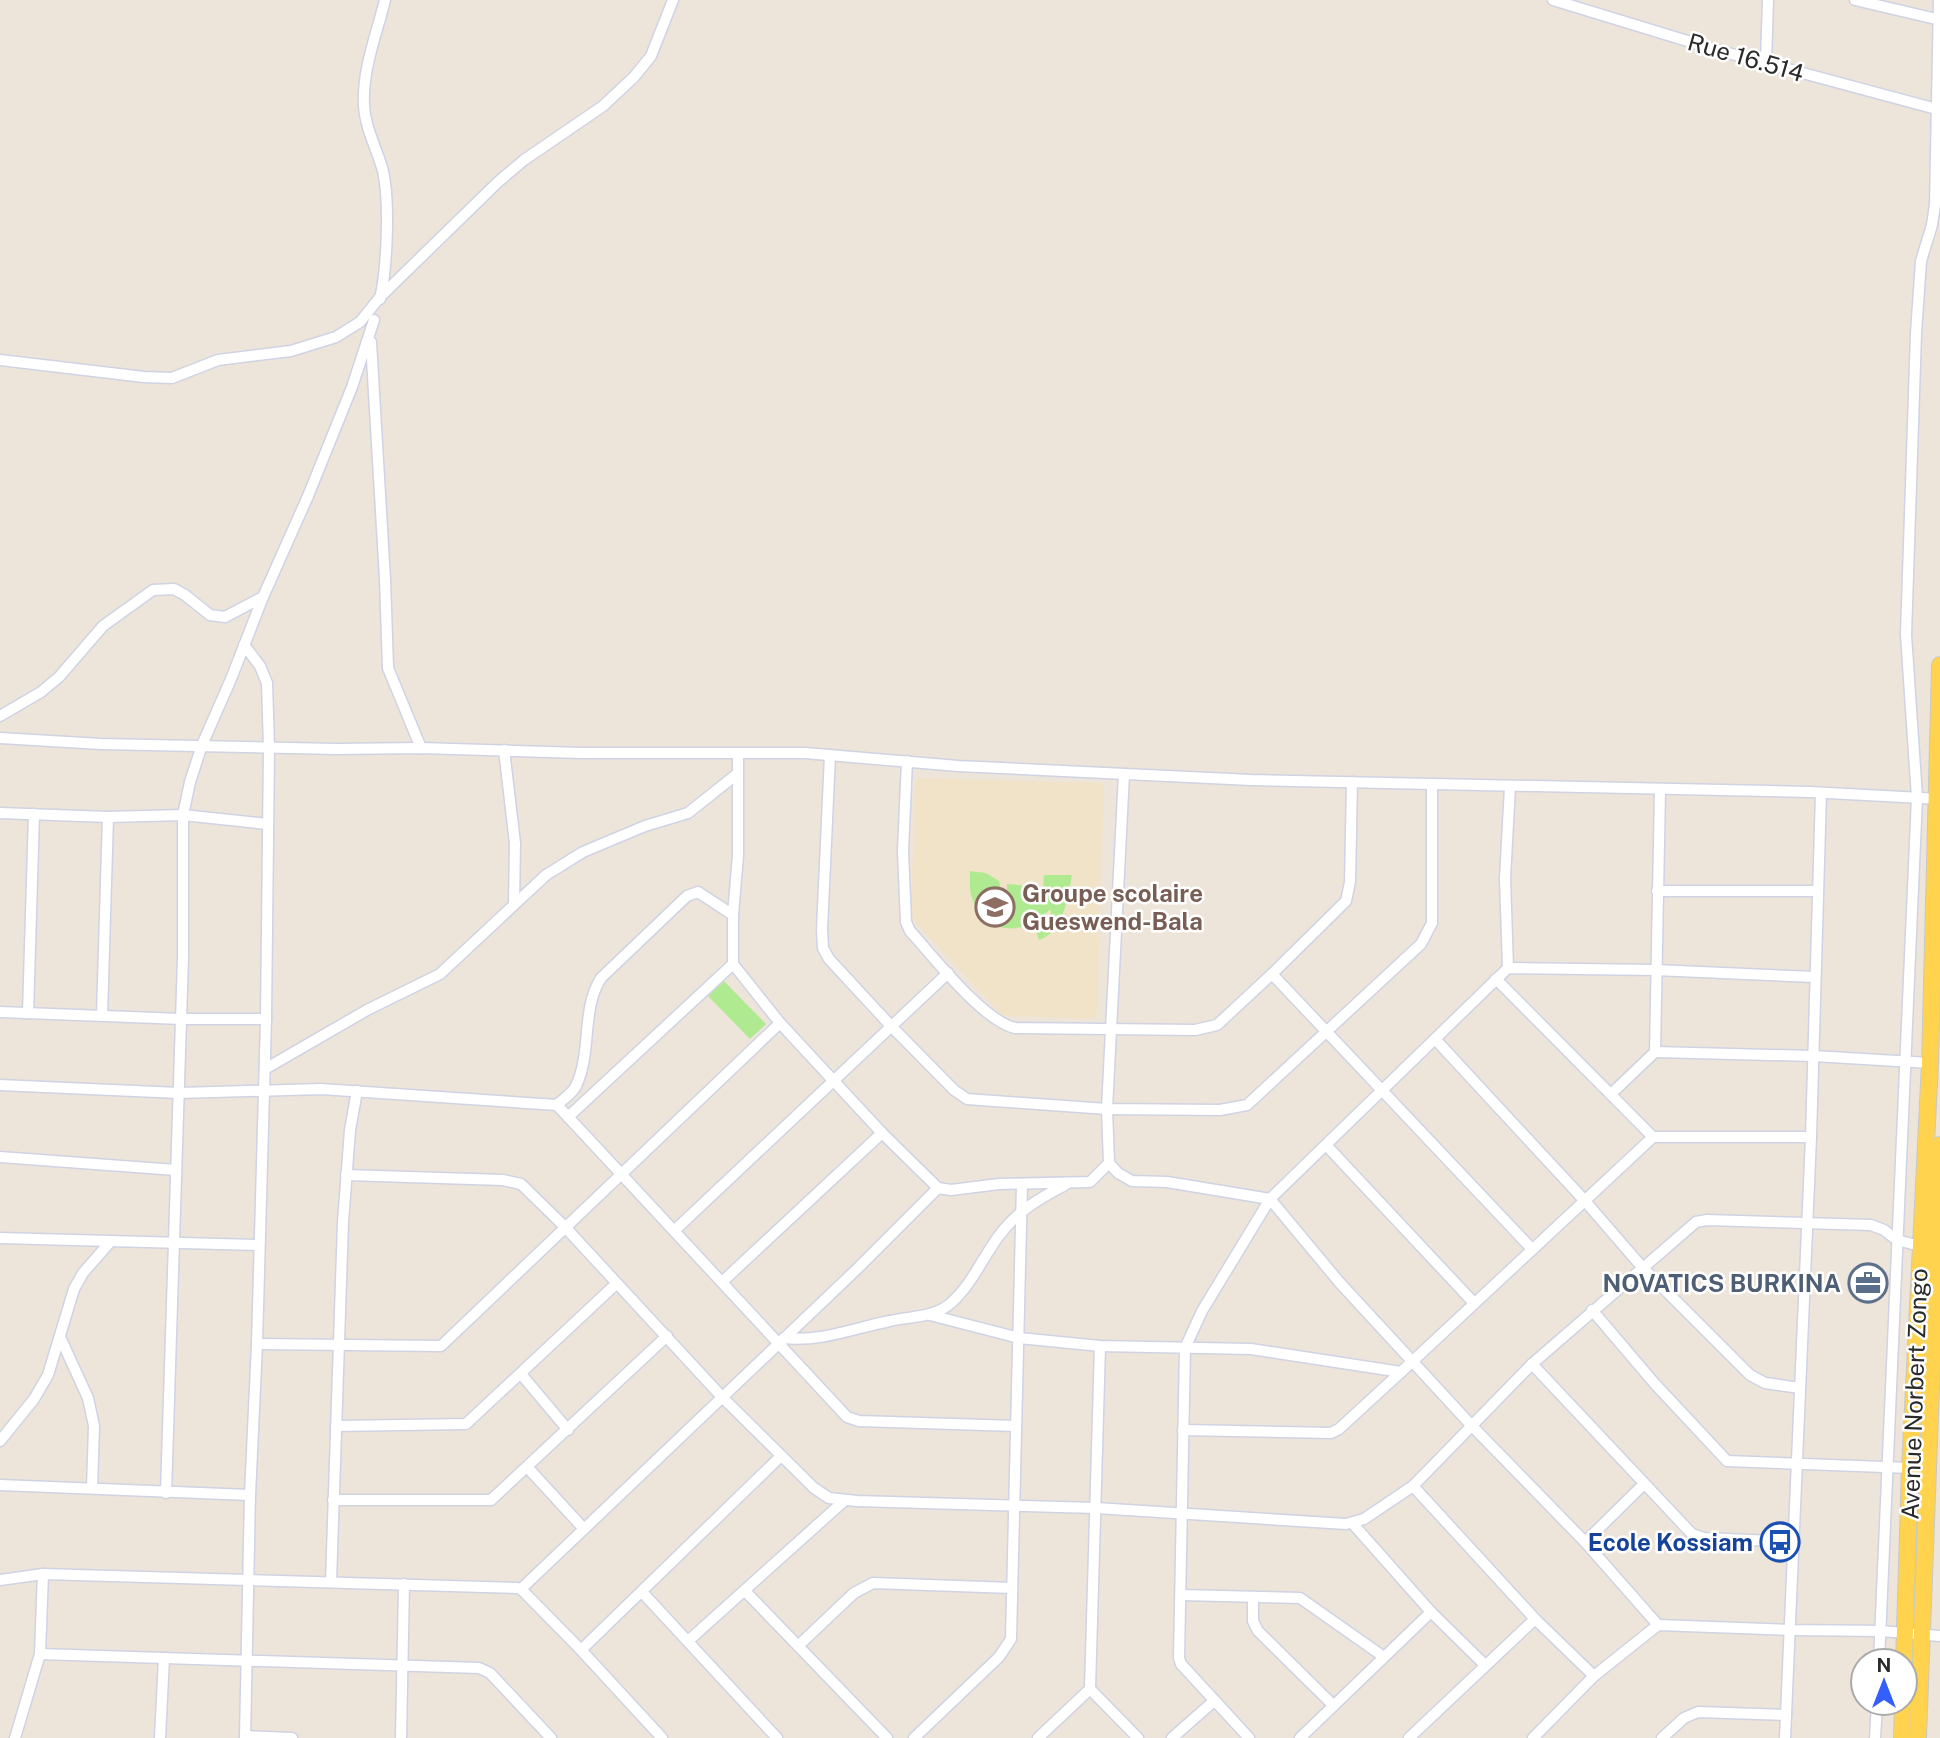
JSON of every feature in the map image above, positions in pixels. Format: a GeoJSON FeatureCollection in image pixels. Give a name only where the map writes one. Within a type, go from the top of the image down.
{"type":"FeatureCollection","features":[{"type":"Feature","properties":{"kind":"main road","name":"Avenue Norbert Zongo"},"geometry":{"type":"LineString","coordinates":[[1909,1647],[1914,1633],[1939,1231],[1933,1203],[1930,1063],[1935,850],[1939,799],[1940,665]]}},
{"type":"Feature","properties":{"kind":"main road","name":"Avenue Norbert Zongo"},"geometry":{"type":"LineString","coordinates":[[1918,1738],[1910,1468],[1921,1239],[1933,1203],[1940,1144]]}},
{"type":"Feature","properties":{"kind":"main road"},"geometry":{"type":"LineString","coordinates":[[1902,1738],[1903,1717]]}},
{"type":"Feature","properties":{"kind":"street"},"geometry":{"type":"LineString","coordinates":[[166,1493],[182,1018],[183,815],[202,745],[352,387],[380,297],[385,242],[384,176],[365,120],[364,101],[368,66],[385,0]]}},
{"type":"Feature","properties":{"kind":"street"},"geometry":{"type":"LineString","coordinates":[[0,360],[172,378],[219,360],[291,351],[336,337],[360,322],[380,297],[498,182],[524,160],[603,106],[646,65],[673,0]]}},
{"type":"Feature","properties":{"kind":"street","name":"Rue 16.514"},"geometry":{"type":"LineString","coordinates":[[1553,0],[1592,6],[1766,62],[1938,109]]}},
{"type":"Feature","properties":{"kind":"street"},"geometry":{"type":"LineString","coordinates":[[1766,62],[1768,0]]}},
{"type":"Feature","properties":{"kind":"street"},"geometry":{"type":"LineString","coordinates":[[1855,0],[1939,19]]}},
{"type":"Feature","properties":{"kind":"street"},"geometry":{"type":"LineString","coordinates":[[1880,1647],[1917,797],[1906,635],[1916,333],[1920,261],[1932,225],[1935,205],[1939,0]]}},
{"type":"Feature","properties":{"kind":"street"},"geometry":{"type":"LineString","coordinates":[[374,320],[370,362],[382,522],[388,668],[421,748]]}},
{"type":"Feature","properties":{"kind":"street"},"geometry":{"type":"LineString","coordinates":[[0,716],[41,692],[59,677],[103,626],[153,590],[174,589],[210,615],[225,617],[263,597]]}},
{"type":"Feature","properties":{"kind":"street"},"geometry":{"type":"LineString","coordinates":[[244,645],[260,666],[267,683],[269,748],[267,1019],[250,1496],[245,1737],[292,1738]]}},
{"type":"Feature","properties":{"kind":"street"},"geometry":{"type":"LineString","coordinates":[[0,738],[101,744],[269,748],[421,748],[581,754],[830,755],[1251,780],[1821,793],[1939,799]]}},
{"type":"Feature","properties":{"kind":"street"},"geometry":{"type":"LineString","coordinates":[[504,750],[514,843],[514,903]]}},
{"type":"Feature","properties":{"kind":"street"},"geometry":{"type":"LineString","coordinates":[[738,754],[738,855],[733,915],[733,964],[780,1023],[882,1133],[938,1188],[951,1190],[1090,1182],[1109,1163]]}},
{"type":"Feature","properties":{"kind":"street"},"geometry":{"type":"LineString","coordinates":[[830,755],[822,929],[824,948],[829,959],[954,1090],[967,1099],[1107,1109],[1220,1110],[1241,1107],[1254,1100],[1421,944],[1432,923],[1432,785]]}},
{"type":"Feature","properties":{"kind":"street"},"geometry":{"type":"LineString","coordinates":[[907,761],[903,851],[904,918],[910,931],[948,973],[991,1016],[1007,1026],[1195,1030],[1212,1027],[1272,974],[1344,904],[1348,897],[1352,782]]}},
{"type":"Feature","properties":{"kind":"street"},"geometry":{"type":"LineString","coordinates":[[265,1069],[367,1010],[435,978],[546,875],[583,852],[645,826],[688,813],[737,774]]}},
{"type":"Feature","properties":{"kind":"street"},"geometry":{"type":"LineString","coordinates":[[1124,774],[1107,1109],[1109,1163],[1118,1173],[1132,1181],[1174,1183],[1270,1199],[1340,1283],[1471,1425],[1585,1542],[1658,1625]]}},
{"type":"Feature","properties":{"kind":"street"},"geometry":{"type":"LineString","coordinates":[[1508,968],[1505,878],[1510,787]]}},
{"type":"Feature","properties":{"kind":"street"},"geometry":{"type":"LineString","coordinates":[[1655,1052],[1660,790]]}},
{"type":"Feature","properties":{"kind":"street"},"geometry":{"type":"LineString","coordinates":[[1785,1738],[1811,1137],[1821,793]]}},
{"type":"Feature","properties":{"kind":"street"},"geometry":{"type":"LineString","coordinates":[[0,813],[108,817],[183,815],[267,824]]}},
{"type":"Feature","properties":{"kind":"street"},"geometry":{"type":"LineString","coordinates":[[28,1013],[34,814]]}},
{"type":"Feature","properties":{"kind":"street"},"geometry":{"type":"LineString","coordinates":[[102,1015],[108,817]]}},
{"type":"Feature","properties":{"kind":"street"},"geometry":{"type":"LineString","coordinates":[[1914,850],[1935,850]]}},
{"type":"Feature","properties":{"kind":"street"},"geometry":{"type":"LineString","coordinates":[[1657,891],[1817,891]]}},
{"type":"Feature","properties":{"kind":"street"},"geometry":{"type":"LineString","coordinates":[[557,1105],[576,1088],[594,993],[601,978],[687,897],[698,892],[733,915]]}},
{"type":"Feature","properties":{"kind":"street"},"geometry":{"type":"LineString","coordinates":[[568,1117],[733,964]]}},
{"type":"Feature","properties":{"kind":"street"},"geometry":{"type":"LineString","coordinates":[[1249,1738],[1179,1660],[1185,1348],[1202,1311],[1270,1199],[1508,968],[1655,970],[1815,977]]}},
{"type":"Feature","properties":{"kind":"street"},"geometry":{"type":"LineString","coordinates":[[675,1230],[948,973]]}},
{"type":"Feature","properties":{"kind":"street"},"geometry":{"type":"LineString","coordinates":[[1272,974],[1532,1249]]}},
{"type":"Feature","properties":{"kind":"street"},"geometry":{"type":"LineString","coordinates":[[1496,979],[1653,1136]]}},
{"type":"Feature","properties":{"kind":"street"},"geometry":{"type":"LineString","coordinates":[[0,1012],[267,1019]]}},
{"type":"Feature","properties":{"kind":"street"},"geometry":{"type":"LineString","coordinates":[[257,1344],[338,1347],[441,1346],[780,1023]]}},
{"type":"Feature","properties":{"kind":"street"},"geometry":{"type":"LineString","coordinates":[[1435,1039],[1585,1201],[1642,1268],[1750,1375],[1765,1383],[1800,1388]]}},
{"type":"Feature","properties":{"kind":"street"},"geometry":{"type":"LineString","coordinates":[[1612,1093],[1655,1052],[1814,1056],[1930,1063]]}},
{"type":"Feature","properties":{"kind":"street"},"geometry":{"type":"LineString","coordinates":[[0,1085],[179,1093],[311,1089],[557,1105],[722,1282],[782,1341],[838,1409],[852,1420],[1016,1426]]}},
{"type":"Feature","properties":{"kind":"street"},"geometry":{"type":"LineString","coordinates":[[331,1582],[345,1175],[357,1091]]}},
{"type":"Feature","properties":{"kind":"street"},"geometry":{"type":"LineString","coordinates":[[722,1282],[882,1133]]}},
{"type":"Feature","properties":{"kind":"street"},"geometry":{"type":"LineString","coordinates":[[1183,1430],[1331,1433],[1339,1429],[1653,1136],[1811,1137]]}},
{"type":"Feature","properties":{"kind":"street"},"geometry":{"type":"LineString","coordinates":[[1326,1144],[1474,1303]]}},
{"type":"Feature","properties":{"kind":"street"},"geometry":{"type":"LineString","coordinates":[[0,1157],[176,1170]]}},
{"type":"Feature","properties":{"kind":"street"},"geometry":{"type":"LineString","coordinates":[[345,1175],[516,1181],[565,1227],[780,1457],[819,1493],[829,1498],[844,1501],[1182,1512],[1353,1524],[1413,1486],[1532,1364],[1690,1225],[1701,1220],[1871,1225],[1898,1240],[1921,1239],[1939,1231]]}},
{"type":"Feature","properties":{"kind":"street"},"geometry":{"type":"LineString","coordinates":[[914,1738],[1008,1647],[1012,1634],[1022,1184]]}},
{"type":"Feature","properties":{"kind":"street"},"geometry":{"type":"LineString","coordinates":[[782,1341],[810,1340],[891,1320],[930,1315],[948,1305],[961,1292],[998,1237],[1020,1212],[1033,1201],[1068,1184]]}},
{"type":"Feature","properties":{"kind":"street"},"geometry":{"type":"LineString","coordinates":[[521,1589],[858,1269],[938,1188]]}},
{"type":"Feature","properties":{"kind":"street"},"geometry":{"type":"LineString","coordinates":[[0,1238],[259,1245]]}},
{"type":"Feature","properties":{"kind":"street"},"geometry":{"type":"LineString","coordinates":[[0,1441],[34,1399],[48,1376],[74,1289],[83,1273],[111,1241]]}},
{"type":"Feature","properties":{"kind":"street"},"geometry":{"type":"LineString","coordinates":[[336,1426],[463,1425],[616,1284]]}},
{"type":"Feature","properties":{"kind":"street"},"geometry":{"type":"LineString","coordinates":[[1592,1310],[1721,1457],[1731,1463],[1910,1468]]}},
{"type":"Feature","properties":{"kind":"street"},"geometry":{"type":"LineString","coordinates":[[930,1315],[1018,1338],[1100,1346],[1251,1349],[1401,1372]]}},
{"type":"Feature","properties":{"kind":"street"},"geometry":{"type":"LineString","coordinates":[[333,1500],[488,1500],[498,1495],[528,1468],[667,1335]]}},
{"type":"Feature","properties":{"kind":"street"},"geometry":{"type":"LineString","coordinates":[[60,1337],[89,1398],[93,1426],[92,1488]]}},
{"type":"Feature","properties":{"kind":"street"},"geometry":{"type":"LineString","coordinates":[[1038,1738],[1090,1689],[1100,1346]]}},
{"type":"Feature","properties":{"kind":"street"},"geometry":{"type":"LineString","coordinates":[[1532,1364],[1687,1529],[1699,1537],[1795,1542]]}},
{"type":"Feature","properties":{"kind":"street"},"geometry":{"type":"LineString","coordinates":[[521,1374],[568,1430]]}},
{"type":"Feature","properties":{"kind":"street"},"geometry":{"type":"LineString","coordinates":[[581,1650],[780,1457]]}},
{"type":"Feature","properties":{"kind":"street"},"geometry":{"type":"LineString","coordinates":[[528,1468],[584,1529]]}},
{"type":"Feature","properties":{"kind":"street"},"geometry":{"type":"LineString","coordinates":[[1585,1542],[1644,1484]]}},
{"type":"Feature","properties":{"kind":"street"},"geometry":{"type":"LineString","coordinates":[[0,1485],[250,1496]]}},
{"type":"Feature","properties":{"kind":"street"},"geometry":{"type":"LineString","coordinates":[[1413,1486],[1535,1619],[1594,1676]]}},
{"type":"Feature","properties":{"kind":"street"},"geometry":{"type":"LineString","coordinates":[[688,1641],[844,1501]]}},
{"type":"Feature","properties":{"kind":"street"},"geometry":{"type":"LineString","coordinates":[[1353,1524],[1431,1612],[1485,1665]]}},
{"type":"Feature","properties":{"kind":"street"},"geometry":{"type":"LineString","coordinates":[[15,1738],[40,1654],[43,1574]]}},
{"type":"Feature","properties":{"kind":"street"},"geometry":{"type":"LineString","coordinates":[[0,1580],[43,1574],[521,1589],[662,1738]]}},
{"type":"Feature","properties":{"kind":"street"},"geometry":{"type":"LineString","coordinates":[[798,1646],[854,1593],[873,1583],[1012,1588]]}},
{"type":"Feature","properties":{"kind":"street"},"geometry":{"type":"LineString","coordinates":[[401,1738],[404,1584]]}},
{"type":"Feature","properties":{"kind":"street"},"geometry":{"type":"LineString","coordinates":[[745,1591],[887,1738]]}},
{"type":"Feature","properties":{"kind":"street"},"geometry":{"type":"LineString","coordinates":[[642,1592],[777,1738]]}},
{"type":"Feature","properties":{"kind":"street"},"geometry":{"type":"LineString","coordinates":[[1181,1595],[1291,1597],[1305,1601],[1384,1657]]}},
{"type":"Feature","properties":{"kind":"street"},"geometry":{"type":"LineString","coordinates":[[1253,1597],[1253,1621],[1258,1631],[1334,1705]]}},
{"type":"Feature","properties":{"kind":"street"},"geometry":{"type":"LineString","coordinates":[[1300,1738],[1431,1612]]}},
{"type":"Feature","properties":{"kind":"street"},"geometry":{"type":"LineString","coordinates":[[1409,1738],[1535,1619]]}},
{"type":"Feature","properties":{"kind":"street"},"geometry":{"type":"LineString","coordinates":[[1533,1738],[1594,1676],[1658,1625],[1881,1631],[1940,1636]]}},
{"type":"Feature","properties":{"kind":"street"},"geometry":{"type":"LineString","coordinates":[[40,1654],[472,1667],[485,1670],[551,1738]]}},
{"type":"Feature","properties":{"kind":"street"},"geometry":{"type":"LineString","coordinates":[[160,1738],[164,1658]]}},
{"type":"Feature","properties":{"kind":"street"},"geometry":{"type":"LineString","coordinates":[[1090,1689],[1138,1738]]}},
{"type":"Feature","properties":{"kind":"street"},"geometry":{"type":"LineString","coordinates":[[1171,1738],[1214,1701]]}},
{"type":"Feature","properties":{"kind":"street"},"geometry":{"type":"LineString","coordinates":[[1662,1738],[1684,1718],[1698,1712],[1786,1715]]}},
{"type":"Feature","properties":{"kind":"street"},"geometry":{"type":"LineString","coordinates":[[1875,1738],[1876,1717]]}},
{"type":"Feature","properties":{"kind":"shaded area"},"geometry":{"type":"Polygon","coordinates":[[[920,778],[1100,783],[1104,787],[1097,1015],[1093,1019],[1003,1016],[911,918],[915,782],[920,778]]]}},
{"type":"Feature","properties":{"kind":"green space"},"geometry":{"type":"Polygon","coordinates":[[[970,871],[986,873],[999,881],[1002,895],[1007,894],[1007,884],[1043,887],[1044,875],[1072,875],[1063,913],[1054,930],[1039,940],[1035,928],[1045,924],[1051,914],[1050,909],[1041,918],[1019,928],[996,926],[986,920],[978,911],[971,895],[970,871]]]}},
{"type":"Feature","properties":{"kind":"green space"},"geometry":{"type":"Polygon","coordinates":[[[724,981],[766,1024],[750,1039],[708,996],[724,981]]]}},
{"type":"Feature","properties":{"kind":"place","name":"Groupe scolaire Gueswend-Bala"},"geometry":{"type":"Point","coordinates":[995,907]}},
{"type":"Feature","properties":{"kind":"place","name":"NOVATICS BURKINA"},"geometry":{"type":"Point","coordinates":[1868,1283]}},
{"type":"Feature","properties":{"kind":"place","name":"Ecole Kossiam"},"geometry":{"type":"Point","coordinates":[1780,1542]}}]}
